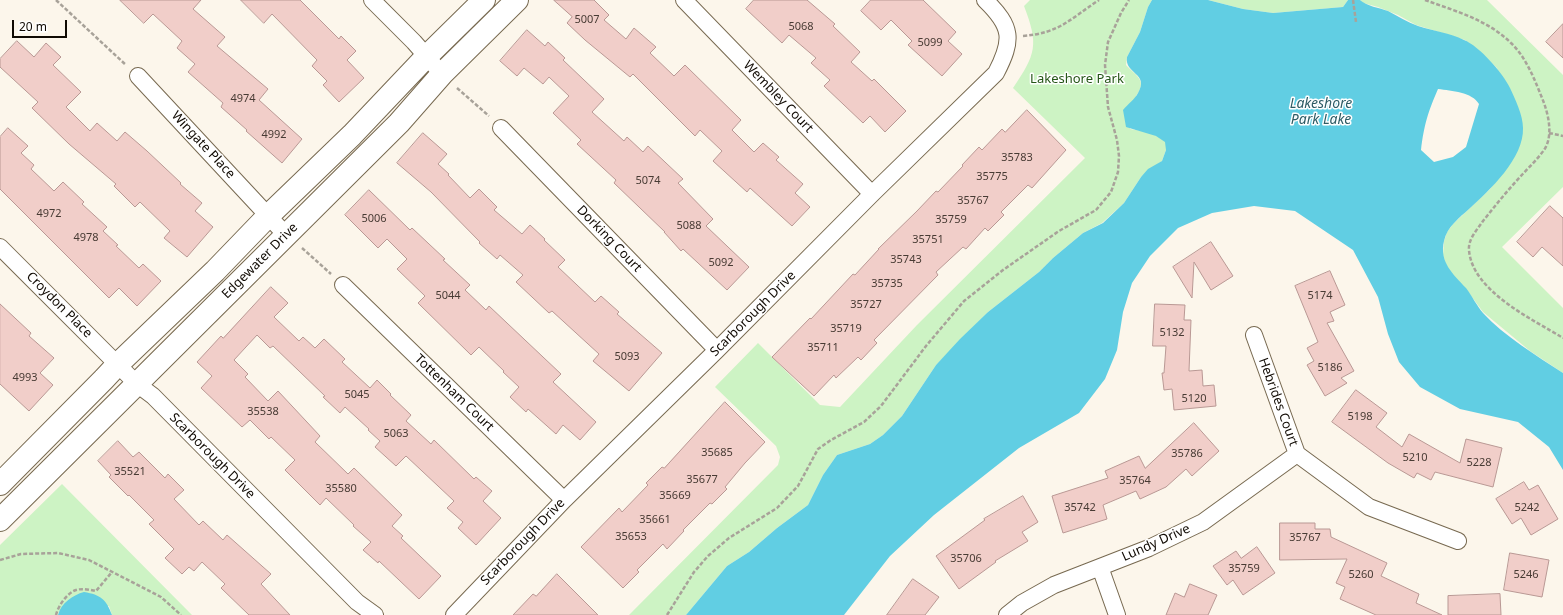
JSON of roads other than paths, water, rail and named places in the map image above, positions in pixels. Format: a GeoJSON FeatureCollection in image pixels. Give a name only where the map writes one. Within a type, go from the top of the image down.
{"type":"FeatureCollection","features":[{"type":"Feature","properties":{"kind":"street"},"geometry":{"type":"LineString","coordinates":[[372,0],[414,42],[442,74]]}},
{"type":"Feature","properties":{"kind":"street","name":"Edgewater Drive"},"geometry":{"type":"LineString","coordinates":[[0,484],[118,364],[215,272],[269,215],[352,135],[426,57],[484,0]]}},
{"type":"Feature","properties":{"kind":"street","name":"Edgewater Drive"},"geometry":{"type":"LineString","coordinates":[[0,520],[399,123],[442,74],[517,0]]}},
{"type":"Feature","properties":{"kind":"street","name":"Wembley Court"},"geometry":{"type":"LineString","coordinates":[[684,0],[872,194]]}},
{"type":"Feature","properties":{"kind":"street","name":"Scarborough Drive"},"geometry":{"type":"LineString","coordinates":[[454,615],[564,500],[996,73],[1005,54],[1008,37],[1004,21],[985,0]]}},
{"type":"Feature","properties":{"kind":"street","name":"Wingate Place"},"geometry":{"type":"LineString","coordinates":[[138,76],[286,235]]}},
{"type":"Feature","properties":{"kind":"street","name":"Dorking Court"},"geometry":{"type":"LineString","coordinates":[[501,128],[717,350]]}},
{"type":"Feature","properties":{"kind":"street","name":"Croydon Place"},"geometry":{"type":"LineString","coordinates":[[0,247],[118,364]]}},
{"type":"Feature","properties":{"kind":"street","name":"Tottenham Court"},"geometry":{"type":"LineString","coordinates":[[343,285],[564,500]]}},
{"type":"Feature","properties":{"kind":"street","name":"Hebrides Court"},"geometry":{"type":"LineString","coordinates":[[1254,335],[1297,454],[1369,507],[1458,541]]}},
{"type":"Feature","properties":{"kind":"street","name":"Scarborough Drive"},"geometry":{"type":"LineString","coordinates":[[118,364],[138,384],[153,396],[357,602],[375,615]]}},
{"type":"Feature","properties":{"kind":"street","name":"Lundy Drive"},"geometry":{"type":"LineString","coordinates":[[1007,615],[1022,603],[1054,585],[1149,548],[1203,522],[1297,454]]}},
{"type":"Feature","properties":{"kind":"street"},"geometry":{"type":"LineString","coordinates":[[1100,567],[1117,615]]}},
{"type":"Feature","properties":{"kind":"water","name":"Lakeshore Park Lake"},"geometry":{"type":"Polygon","coordinates":[[[1152,0],[1208,0],[1243,9],[1273,13],[1343,7],[1348,0],[1360,0],[1369,5],[1388,11],[1418,26],[1464,40],[1477,48],[1490,61],[1507,82],[1516,102],[1523,123],[1522,139],[1512,162],[1496,183],[1457,219],[1448,231],[1443,248],[1445,261],[1452,273],[1466,288],[1483,313],[1491,321],[1521,345],[1563,373],[1563,470],[1549,447],[1518,422],[1460,409],[1420,387],[1399,362],[1388,334],[1378,297],[1353,250],[1295,211],[1254,206],[1212,213],[1178,228],[1150,256],[1132,283],[1123,312],[1117,350],[1105,379],[1079,413],[1019,448],[934,515],[890,556],[844,615],[686,615],[727,566],[749,552],[777,528],[808,505],[823,475],[837,455],[870,444],[883,435],[902,416],[936,365],[960,339],[988,312],[1039,272],[1083,233],[1103,223],[1124,203],[1148,169],[1162,161],[1166,150],[1165,142],[1156,136],[1126,127],[1123,110],[1138,93],[1141,86],[1139,77],[1127,63],[1127,57],[1140,32],[1148,7],[1152,0]],[[1438,89],[1425,126],[1421,150],[1434,162],[1453,157],[1466,147],[1479,104],[1472,97],[1467,95],[1455,91],[1438,89]]]}},
{"type":"Feature","properties":{"kind":"water"},"geometry":{"type":"Polygon","coordinates":[[[84,592],[99,596],[105,601],[112,615],[58,615],[68,600],[84,592]]]}},
{"type":"Feature","properties":{"kind":"park label","name":"Lakeshore Park"},"geometry":{"type":"Point","coordinates":[1077,79]}}]}
